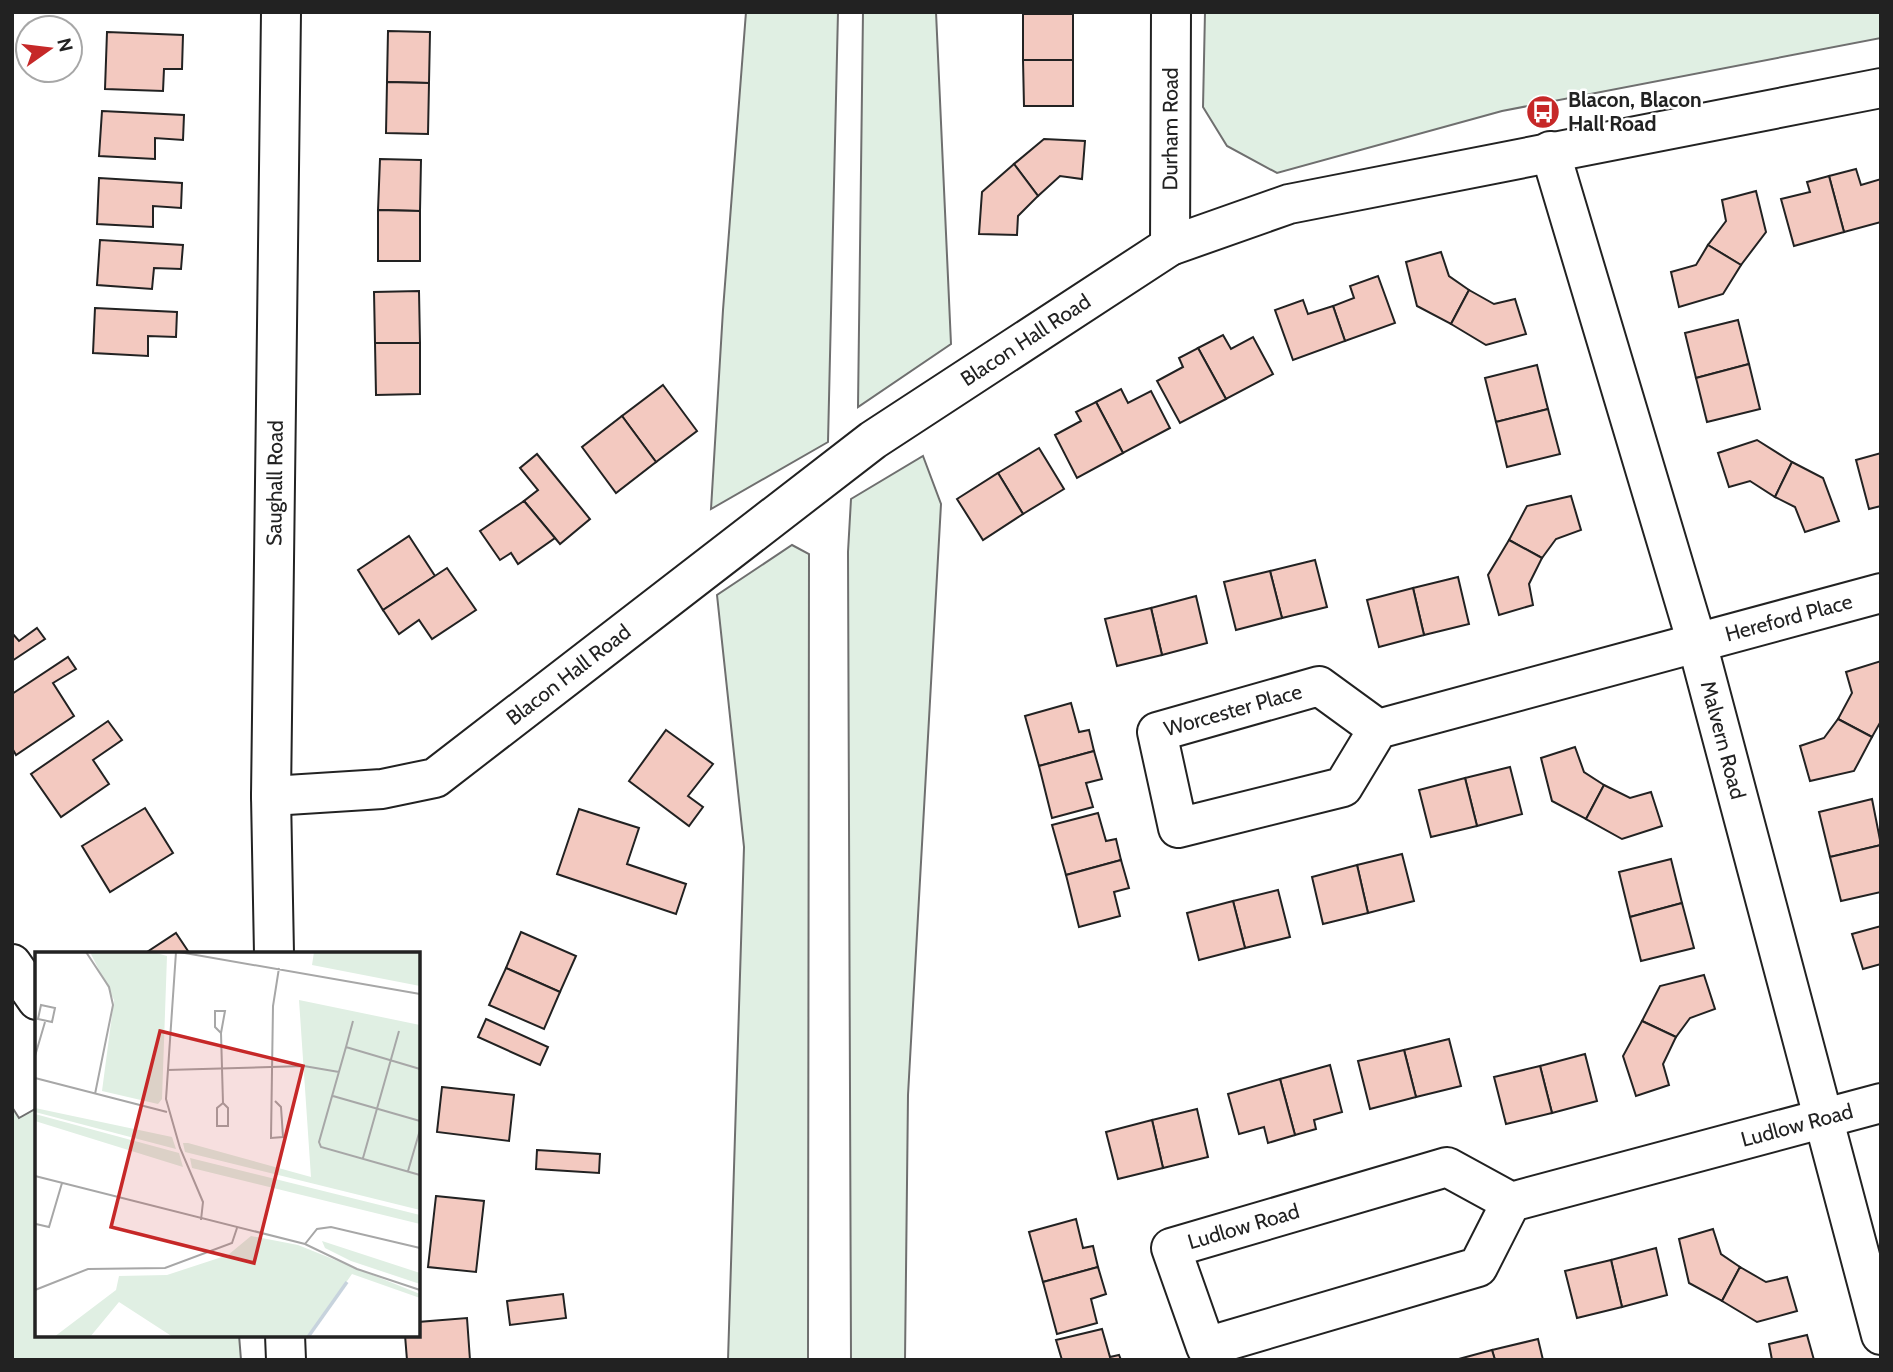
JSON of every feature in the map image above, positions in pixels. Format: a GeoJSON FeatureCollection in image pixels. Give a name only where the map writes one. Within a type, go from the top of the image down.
{"type":"FeatureCollection","features":[{"type":"Feature","properties":{"kind":"street","name":"Saughall Road"},"geometry":{"type":"LineString","coordinates":[[274,952],[271,796],[281,12]]}},
{"type":"Feature","properties":{"kind":"street","name":"Durham Road"},"geometry":{"type":"LineString","coordinates":[[1170,246],[1171,12]]}},
{"type":"Feature","properties":{"kind":"street","name":"Blacon Hall Road"},"geometry":{"type":"LineString","coordinates":[[271,796],[382,789],[435,778],[873,440],[1170,246],[1289,204],[1881,88]]}},
{"type":"Feature","properties":{"kind":"street","name":"Malvern Road"},"geometry":{"type":"LineString","coordinates":[[1550,151],[1697,643],[1881,1335]]}},
{"type":"Feature","properties":{"kind":"street","name":"Hereford Place"},"geometry":{"type":"LineString","coordinates":[[1697,643],[1881,593]]}},
{"type":"Feature","properties":{"kind":"street"},"geometry":{"type":"LineString","coordinates":[[1378,729],[1697,643]]}},
{"type":"Feature","properties":{"kind":"street","name":"Worcester Place"},"geometry":{"type":"LineString","coordinates":[[1319,686],[1378,729],[1343,787],[1178,828],[1157,732],[1319,686]]}},
{"type":"Feature","properties":{"kind":"street"},"geometry":{"type":"LineString","coordinates":[[12,964],[35,997]]}},
{"type":"Feature","properties":{"kind":"street","name":"Ludlow Road"},"geometry":{"type":"LineString","coordinates":[[1511,1202],[1478,1267],[1206,1347],[1171,1248],[1447,1167],[1511,1202],[1881,1103]]}},
{"type":"Feature","properties":{"kind":"street"},"geometry":{"type":"LineString","coordinates":[[285,1337],[286,1360]]}},
{"type":"Feature","properties":{"kind":"green space"},"geometry":{"type":"Polygon","coordinates":[[[746,12],[838,12],[828,442],[711,509],[723,310],[746,12]]]}},
{"type":"Feature","properties":{"kind":"green space"},"geometry":{"type":"Polygon","coordinates":[[[863,12],[936,12],[951,344],[858,407],[863,12]]]}},
{"type":"Feature","properties":{"kind":"green space"},"geometry":{"type":"Polygon","coordinates":[[[1205,12],[1881,12],[1881,38],[1502,111],[1277,173],[1227,146],[1203,107],[1205,12]]]}},
{"type":"Feature","properties":{"kind":"green space"},"geometry":{"type":"Polygon","coordinates":[[[923,456],[941,504],[908,1095],[905,1360],[851,1360],[848,552],[851,499],[923,456]]]}},
{"type":"Feature","properties":{"kind":"green space"},"geometry":{"type":"Polygon","coordinates":[[[792,545],[809,554],[808,1360],[728,1360],[744,847],[717,595],[792,545]]]}},
{"type":"Feature","properties":{"kind":"green space"},"geometry":{"type":"Polygon","coordinates":[[[12,1107],[19,1118],[35,1109],[35,1337],[239,1337],[241,1360],[12,1360],[12,1107]]]}},
{"type":"Feature","properties":{"kind":"building"},"geometry":{"type":"Polygon","coordinates":[[[1023,14],[1073,14],[1073,60],[1023,60],[1023,14]]]}},
{"type":"Feature","properties":{"kind":"building"},"geometry":{"type":"Polygon","coordinates":[[[388,31],[430,32],[429,83],[387,82],[388,31]]]}},
{"type":"Feature","properties":{"kind":"building"},"geometry":{"type":"Polygon","coordinates":[[[107,32],[183,35],[182,69],[164,69],[163,91],[105,89],[107,32]]]}},
{"type":"Feature","properties":{"kind":"building"},"geometry":{"type":"Polygon","coordinates":[[[1023,60],[1073,60],[1073,106],[1024,106],[1023,60]]]}},
{"type":"Feature","properties":{"kind":"building"},"geometry":{"type":"Polygon","coordinates":[[[387,82],[429,83],[428,134],[386,133],[387,82]]]}},
{"type":"Feature","properties":{"kind":"building"},"geometry":{"type":"Polygon","coordinates":[[[102,111],[184,115],[183,140],[155,138],[155,159],[99,156],[102,111]]]}},
{"type":"Feature","properties":{"kind":"building"},"geometry":{"type":"Polygon","coordinates":[[[1044,139],[1085,141],[1082,179],[1060,176],[1038,196],[1014,164],[1044,139]]]}},
{"type":"Feature","properties":{"kind":"building"},"geometry":{"type":"Polygon","coordinates":[[[380,159],[421,160],[420,211],[378,210],[380,159]]]}},
{"type":"Feature","properties":{"kind":"building"},"geometry":{"type":"Polygon","coordinates":[[[1014,164],[1038,196],[1018,216],[1017,235],[979,234],[982,192],[1014,164]]]}},
{"type":"Feature","properties":{"kind":"building"},"geometry":{"type":"Polygon","coordinates":[[[1856,169],[1861,185],[1881,179],[1881,222],[1844,232],[1829,176],[1856,169]]]}},
{"type":"Feature","properties":{"kind":"building"},"geometry":{"type":"Polygon","coordinates":[[[1829,176],[1844,232],[1794,246],[1781,199],[1810,192],[1807,182],[1829,176]]]}},
{"type":"Feature","properties":{"kind":"building"},"geometry":{"type":"Polygon","coordinates":[[[99,178],[182,183],[181,208],[153,206],[153,227],[97,224],[99,178]]]}},
{"type":"Feature","properties":{"kind":"building"},"geometry":{"type":"Polygon","coordinates":[[[1756,191],[1766,232],[1741,265],[1708,245],[1726,221],[1722,200],[1756,191]]]}},
{"type":"Feature","properties":{"kind":"building"},"geometry":{"type":"Polygon","coordinates":[[[378,210],[420,211],[420,261],[378,261],[378,210]]]}},
{"type":"Feature","properties":{"kind":"building"},"geometry":{"type":"Polygon","coordinates":[[[100,240],[183,245],[181,269],[154,268],[152,289],[97,285],[100,240]]]}},
{"type":"Feature","properties":{"kind":"building"},"geometry":{"type":"Polygon","coordinates":[[[1708,245],[1741,265],[1723,294],[1679,307],[1671,272],[1696,265],[1708,245]]]}},
{"type":"Feature","properties":{"kind":"building"},"geometry":{"type":"Polygon","coordinates":[[[1441,252],[1449,276],[1469,290],[1451,324],[1417,306],[1406,262],[1441,252]]]}},
{"type":"Feature","properties":{"kind":"building"},"geometry":{"type":"Polygon","coordinates":[[[1378,276],[1395,323],[1345,341],[1333,306],[1354,298],[1350,286],[1378,276]]]}},
{"type":"Feature","properties":{"kind":"building"},"geometry":{"type":"Polygon","coordinates":[[[1469,290],[1494,304],[1515,299],[1526,334],[1486,345],[1451,324],[1469,290]]]}},
{"type":"Feature","properties":{"kind":"building"},"geometry":{"type":"Polygon","coordinates":[[[419,291],[420,343],[375,343],[374,292],[419,291]]]}},
{"type":"Feature","properties":{"kind":"building"},"geometry":{"type":"Polygon","coordinates":[[[1303,300],[1308,314],[1333,306],[1345,341],[1293,360],[1275,310],[1303,300]]]}},
{"type":"Feature","properties":{"kind":"building"},"geometry":{"type":"Polygon","coordinates":[[[95,308],[177,312],[176,337],[148,336],[148,356],[93,353],[95,308]]]}},
{"type":"Feature","properties":{"kind":"building"},"geometry":{"type":"Polygon","coordinates":[[[1738,320],[1749,364],[1696,378],[1685,333],[1738,320]]]}},
{"type":"Feature","properties":{"kind":"building"},"geometry":{"type":"Polygon","coordinates":[[[1223,335],[1231,349],[1253,337],[1273,374],[1226,399],[1198,348],[1223,335]]]}},
{"type":"Feature","properties":{"kind":"building"},"geometry":{"type":"Polygon","coordinates":[[[375,343],[420,343],[420,394],[376,395],[375,343]]]}},
{"type":"Feature","properties":{"kind":"building"},"geometry":{"type":"Polygon","coordinates":[[[1198,348],[1226,399],[1180,423],[1157,381],[1183,367],[1179,358],[1198,348]]]}},
{"type":"Feature","properties":{"kind":"building"},"geometry":{"type":"Polygon","coordinates":[[[1749,364],[1760,409],[1707,422],[1696,378],[1749,364]]]}},
{"type":"Feature","properties":{"kind":"building"},"geometry":{"type":"Polygon","coordinates":[[[1537,365],[1548,409],[1496,422],[1485,378],[1537,365]]]}},
{"type":"Feature","properties":{"kind":"building"},"geometry":{"type":"Polygon","coordinates":[[[663,385],[697,431],[656,462],[622,416],[663,385]]]}},
{"type":"Feature","properties":{"kind":"building"},"geometry":{"type":"Polygon","coordinates":[[[1121,389],[1128,403],[1151,391],[1170,428],[1123,453],[1096,402],[1121,389]]]}},
{"type":"Feature","properties":{"kind":"building"},"geometry":{"type":"Polygon","coordinates":[[[1096,402],[1123,453],[1077,478],[1055,435],[1081,421],[1076,412],[1096,402]]]}},
{"type":"Feature","properties":{"kind":"building"},"geometry":{"type":"Polygon","coordinates":[[[1548,409],[1560,454],[1507,467],[1496,422],[1548,409]]]}},
{"type":"Feature","properties":{"kind":"building"},"geometry":{"type":"Polygon","coordinates":[[[622,416],[656,462],[616,493],[582,447],[622,416]]]}},
{"type":"Feature","properties":{"kind":"building"},"geometry":{"type":"Polygon","coordinates":[[[1757,440],[1792,462],[1775,497],[1750,481],[1729,487],[1718,453],[1757,440]]]}},
{"type":"Feature","properties":{"kind":"building"},"geometry":{"type":"Polygon","coordinates":[[[1039,448],[1064,489],[1023,514],[998,473],[1039,448]]]}},
{"type":"Feature","properties":{"kind":"building"},"geometry":{"type":"Polygon","coordinates":[[[1881,453],[1881,506],[1869,509],[1856,460],[1881,453]]]}},
{"type":"Feature","properties":{"kind":"building"},"geometry":{"type":"Polygon","coordinates":[[[537,454],[590,519],[560,544],[524,501],[538,490],[520,468],[537,454]]]}},
{"type":"Feature","properties":{"kind":"building"},"geometry":{"type":"Polygon","coordinates":[[[1792,462],[1823,478],[1839,521],[1805,532],[1795,507],[1775,497],[1792,462]]]}},
{"type":"Feature","properties":{"kind":"building"},"geometry":{"type":"Polygon","coordinates":[[[998,473],[1023,514],[983,540],[957,499],[998,473]]]}},
{"type":"Feature","properties":{"kind":"building"},"geometry":{"type":"Polygon","coordinates":[[[1571,496],[1581,530],[1556,539],[1542,558],[1509,540],[1527,506],[1571,496]]]}},
{"type":"Feature","properties":{"kind":"building"},"geometry":{"type":"Polygon","coordinates":[[[524,501],[555,538],[518,564],[511,553],[500,560],[480,531],[524,501]]]}},
{"type":"Feature","properties":{"kind":"building"},"geometry":{"type":"Polygon","coordinates":[[[409,536],[435,576],[383,610],[358,570],[409,536]]]}},
{"type":"Feature","properties":{"kind":"building"},"geometry":{"type":"Polygon","coordinates":[[[1509,540],[1542,558],[1529,584],[1533,605],[1499,615],[1488,575],[1509,540]]]}},
{"type":"Feature","properties":{"kind":"building"},"geometry":{"type":"Polygon","coordinates":[[[1315,560],[1327,607],[1282,618],[1270,571],[1315,560]]]}},
{"type":"Feature","properties":{"kind":"building"},"geometry":{"type":"Polygon","coordinates":[[[447,568],[476,610],[432,639],[419,620],[399,634],[383,610],[447,568]]]}},
{"type":"Feature","properties":{"kind":"building"},"geometry":{"type":"Polygon","coordinates":[[[1270,571],[1282,618],[1236,630],[1224,582],[1270,571]]]}},
{"type":"Feature","properties":{"kind":"building"},"geometry":{"type":"Polygon","coordinates":[[[1458,577],[1469,624],[1424,635],[1413,588],[1458,577]]]}},
{"type":"Feature","properties":{"kind":"building"},"geometry":{"type":"Polygon","coordinates":[[[1413,588],[1424,635],[1379,647],[1367,600],[1413,588]]]}},
{"type":"Feature","properties":{"kind":"building"},"geometry":{"type":"Polygon","coordinates":[[[1196,596],[1207,643],[1162,655],[1151,608],[1196,596]]]}},
{"type":"Feature","properties":{"kind":"building"},"geometry":{"type":"Polygon","coordinates":[[[1151,608],[1162,655],[1117,666],[1105,619],[1151,608]]]}},
{"type":"Feature","properties":{"kind":"building"},"geometry":{"type":"Polygon","coordinates":[[[37,628],[45,639],[12,661],[12,633],[19,641],[37,628]]]}},
{"type":"Feature","properties":{"kind":"building"},"geometry":{"type":"Polygon","coordinates":[[[68,657],[76,669],[53,683],[74,716],[16,755],[12,748],[12,694],[68,657]]]}},
{"type":"Feature","properties":{"kind":"building"},"geometry":{"type":"Polygon","coordinates":[[[1881,661],[1881,721],[1872,737],[1838,719],[1852,693],[1846,672],[1881,661]]]}},
{"type":"Feature","properties":{"kind":"building"},"geometry":{"type":"Polygon","coordinates":[[[1071,703],[1079,732],[1089,730],[1094,751],[1039,766],[1025,716],[1071,703]]]}},
{"type":"Feature","properties":{"kind":"building"},"geometry":{"type":"Polygon","coordinates":[[[1838,719],[1872,737],[1854,771],[1810,781],[1800,746],[1824,738],[1838,719]]]}},
{"type":"Feature","properties":{"kind":"building"},"geometry":{"type":"Polygon","coordinates":[[[108,721],[122,740],[93,760],[109,784],[61,817],[31,774],[108,721]]]}},
{"type":"Feature","properties":{"kind":"building"},"geometry":{"type":"Polygon","coordinates":[[[666,730],[713,764],[688,796],[703,807],[689,826],[629,781],[666,730]]]}},
{"type":"Feature","properties":{"kind":"building"},"geometry":{"type":"Polygon","coordinates":[[[1575,747],[1584,772],[1604,785],[1586,819],[1552,801],[1541,758],[1575,747]]]}},
{"type":"Feature","properties":{"kind":"building"},"geometry":{"type":"Polygon","coordinates":[[[1094,751],[1102,779],[1086,783],[1093,807],[1052,818],[1039,766],[1094,751]]]}},
{"type":"Feature","properties":{"kind":"building"},"geometry":{"type":"Polygon","coordinates":[[[1510,767],[1522,814],[1477,826],[1465,778],[1510,767]]]}},
{"type":"Feature","properties":{"kind":"building"},"geometry":{"type":"Polygon","coordinates":[[[1465,778],[1477,826],[1431,837],[1419,790],[1465,778]]]}},
{"type":"Feature","properties":{"kind":"building"},"geometry":{"type":"Polygon","coordinates":[[[1604,785],[1630,798],[1651,792],[1662,826],[1622,839],[1586,819],[1604,785]]]}},
{"type":"Feature","properties":{"kind":"building"},"geometry":{"type":"Polygon","coordinates":[[[1872,799],[1881,845],[1830,857],[1819,812],[1872,799]]]}},
{"type":"Feature","properties":{"kind":"building"},"geometry":{"type":"Polygon","coordinates":[[[145,808],[173,853],[110,892],[82,846],[145,808]]]}},
{"type":"Feature","properties":{"kind":"building"},"geometry":{"type":"Polygon","coordinates":[[[579,809],[639,828],[627,864],[686,884],[676,914],[557,874],[579,809]]]}},
{"type":"Feature","properties":{"kind":"building"},"geometry":{"type":"Polygon","coordinates":[[[1098,813],[1106,841],[1116,839],[1121,860],[1066,875],[1052,825],[1098,813]]]}},
{"type":"Feature","properties":{"kind":"building"},"geometry":{"type":"Polygon","coordinates":[[[1881,845],[1881,892],[1841,901],[1830,857],[1881,845]]]}},
{"type":"Feature","properties":{"kind":"building"},"geometry":{"type":"Polygon","coordinates":[[[1402,854],[1414,901],[1368,913],[1357,865],[1402,854]]]}},
{"type":"Feature","properties":{"kind":"building"},"geometry":{"type":"Polygon","coordinates":[[[1671,859],[1682,903],[1630,917],[1619,872],[1671,859]]]}},
{"type":"Feature","properties":{"kind":"building"},"geometry":{"type":"Polygon","coordinates":[[[1121,860],[1129,888],[1114,892],[1120,916],[1079,927],[1066,875],[1121,860]]]}},
{"type":"Feature","properties":{"kind":"building"},"geometry":{"type":"Polygon","coordinates":[[[1357,865],[1368,913],[1323,924],[1312,877],[1357,865]]]}},
{"type":"Feature","properties":{"kind":"building"},"geometry":{"type":"Polygon","coordinates":[[[1278,890],[1290,937],[1245,948],[1233,901],[1278,890]]]}},
{"type":"Feature","properties":{"kind":"building"},"geometry":{"type":"Polygon","coordinates":[[[1233,901],[1245,948],[1199,960],[1187,913],[1233,901]]]}},
{"type":"Feature","properties":{"kind":"building"},"geometry":{"type":"Polygon","coordinates":[[[1682,903],[1694,948],[1641,961],[1630,917],[1682,903]]]}},
{"type":"Feature","properties":{"kind":"building"},"geometry":{"type":"Polygon","coordinates":[[[1881,926],[1881,964],[1863,969],[1852,934],[1881,926]]]}},
{"type":"Feature","properties":{"kind":"building"},"geometry":{"type":"Polygon","coordinates":[[[521,932],[576,956],[560,992],[506,968],[521,932]]]}},
{"type":"Feature","properties":{"kind":"building"},"geometry":{"type":"Polygon","coordinates":[[[176,933],[189,952],[147,952],[176,933]]]}},
{"type":"Feature","properties":{"kind":"building"},"geometry":{"type":"Polygon","coordinates":[[[506,968],[560,992],[544,1029],[489,1005],[506,968]]]}},
{"type":"Feature","properties":{"kind":"building"},"geometry":{"type":"Polygon","coordinates":[[[1704,975],[1715,1009],[1690,1018],[1676,1037],[1642,1021],[1660,986],[1704,975]]]}},
{"type":"Feature","properties":{"kind":"building"},"geometry":{"type":"Polygon","coordinates":[[[486,1019],[548,1047],[540,1065],[478,1037],[486,1019]]]}},
{"type":"Feature","properties":{"kind":"building"},"geometry":{"type":"Polygon","coordinates":[[[1642,1021],[1676,1037],[1663,1064],[1669,1085],[1636,1096],[1623,1056],[1642,1021]]]}},
{"type":"Feature","properties":{"kind":"building"},"geometry":{"type":"Polygon","coordinates":[[[1449,1039],[1461,1086],[1416,1097],[1404,1050],[1449,1039]]]}},
{"type":"Feature","properties":{"kind":"building"},"geometry":{"type":"Polygon","coordinates":[[[1404,1050],[1416,1097],[1370,1109],[1358,1061],[1404,1050]]]}},
{"type":"Feature","properties":{"kind":"building"},"geometry":{"type":"Polygon","coordinates":[[[1585,1054],[1597,1101],[1552,1113],[1540,1066],[1585,1054]]]}},
{"type":"Feature","properties":{"kind":"building"},"geometry":{"type":"Polygon","coordinates":[[[1330,1065],[1342,1112],[1314,1120],[1316,1129],[1295,1135],[1280,1079],[1330,1065]]]}},
{"type":"Feature","properties":{"kind":"building"},"geometry":{"type":"Polygon","coordinates":[[[1540,1066],[1552,1113],[1506,1124],[1494,1077],[1540,1066]]]}},
{"type":"Feature","properties":{"kind":"building"},"geometry":{"type":"Polygon","coordinates":[[[1280,1079],[1295,1135],[1268,1143],[1264,1127],[1239,1134],[1228,1094],[1280,1079]]]}},
{"type":"Feature","properties":{"kind":"building"},"geometry":{"type":"Polygon","coordinates":[[[442,1087],[514,1095],[509,1141],[437,1132],[442,1087]]]}},
{"type":"Feature","properties":{"kind":"building"},"geometry":{"type":"Polygon","coordinates":[[[1197,1109],[1208,1157],[1163,1168],[1152,1120],[1197,1109]]]}},
{"type":"Feature","properties":{"kind":"building"},"geometry":{"type":"Polygon","coordinates":[[[1152,1120],[1163,1168],[1118,1179],[1106,1132],[1152,1120]]]}},
{"type":"Feature","properties":{"kind":"building"},"geometry":{"type":"Polygon","coordinates":[[[537,1150],[600,1154],[599,1173],[536,1169],[537,1150]]]}},
{"type":"Feature","properties":{"kind":"building"},"geometry":{"type":"Polygon","coordinates":[[[436,1196],[484,1201],[476,1272],[428,1267],[436,1196]]]}},
{"type":"Feature","properties":{"kind":"building"},"geometry":{"type":"Polygon","coordinates":[[[1076,1219],[1083,1248],[1093,1246],[1098,1267],[1043,1282],[1029,1232],[1076,1219]]]}},
{"type":"Feature","properties":{"kind":"building"},"geometry":{"type":"Polygon","coordinates":[[[1713,1229],[1721,1254],[1740,1267],[1722,1301],[1689,1283],[1679,1239],[1713,1229]]]}},
{"type":"Feature","properties":{"kind":"building"},"geometry":{"type":"Polygon","coordinates":[[[1656,1248],[1667,1295],[1622,1307],[1611,1260],[1656,1248]]]}},
{"type":"Feature","properties":{"kind":"building"},"geometry":{"type":"Polygon","coordinates":[[[1611,1260],[1622,1307],[1577,1318],[1565,1271],[1611,1260]]]}},
{"type":"Feature","properties":{"kind":"building"},"geometry":{"type":"Polygon","coordinates":[[[1098,1267],[1106,1294],[1091,1299],[1097,1323],[1057,1334],[1043,1282],[1098,1267]]]}},
{"type":"Feature","properties":{"kind":"building"},"geometry":{"type":"Polygon","coordinates":[[[1740,1267],[1766,1282],[1787,1277],[1797,1311],[1757,1322],[1722,1301],[1740,1267]]]}},
{"type":"Feature","properties":{"kind":"building"},"geometry":{"type":"Polygon","coordinates":[[[563,1294],[566,1318],[510,1325],[507,1301],[563,1294]]]}},
{"type":"Feature","properties":{"kind":"building"},"geometry":{"type":"Polygon","coordinates":[[[467,1318],[470,1360],[407,1360],[405,1337],[420,1337],[420,1322],[467,1318]]]}},
{"type":"Feature","properties":{"kind":"building"},"geometry":{"type":"Polygon","coordinates":[[[1102,1329],[1110,1357],[1119,1355],[1121,1360],[1062,1360],[1056,1340],[1102,1329]]]}},
{"type":"Feature","properties":{"kind":"building"},"geometry":{"type":"Polygon","coordinates":[[[1807,1335],[1814,1360],[1772,1360],[1769,1344],[1807,1335]]]}},
{"type":"Feature","properties":{"kind":"building"},"geometry":{"type":"Polygon","coordinates":[[[1538,1339],[1543,1360],[1495,1360],[1492,1350],[1538,1339]]]}},
{"type":"Feature","properties":{"kind":"building"},"geometry":{"type":"Polygon","coordinates":[[[1492,1350],[1495,1360],[1455,1360],[1492,1350]]]}},
{"type":"Feature","properties":{"kind":"place","name":"Blacon, Blacon Hall Road"},"geometry":{"type":"Point","coordinates":[1543,112]}}]}
